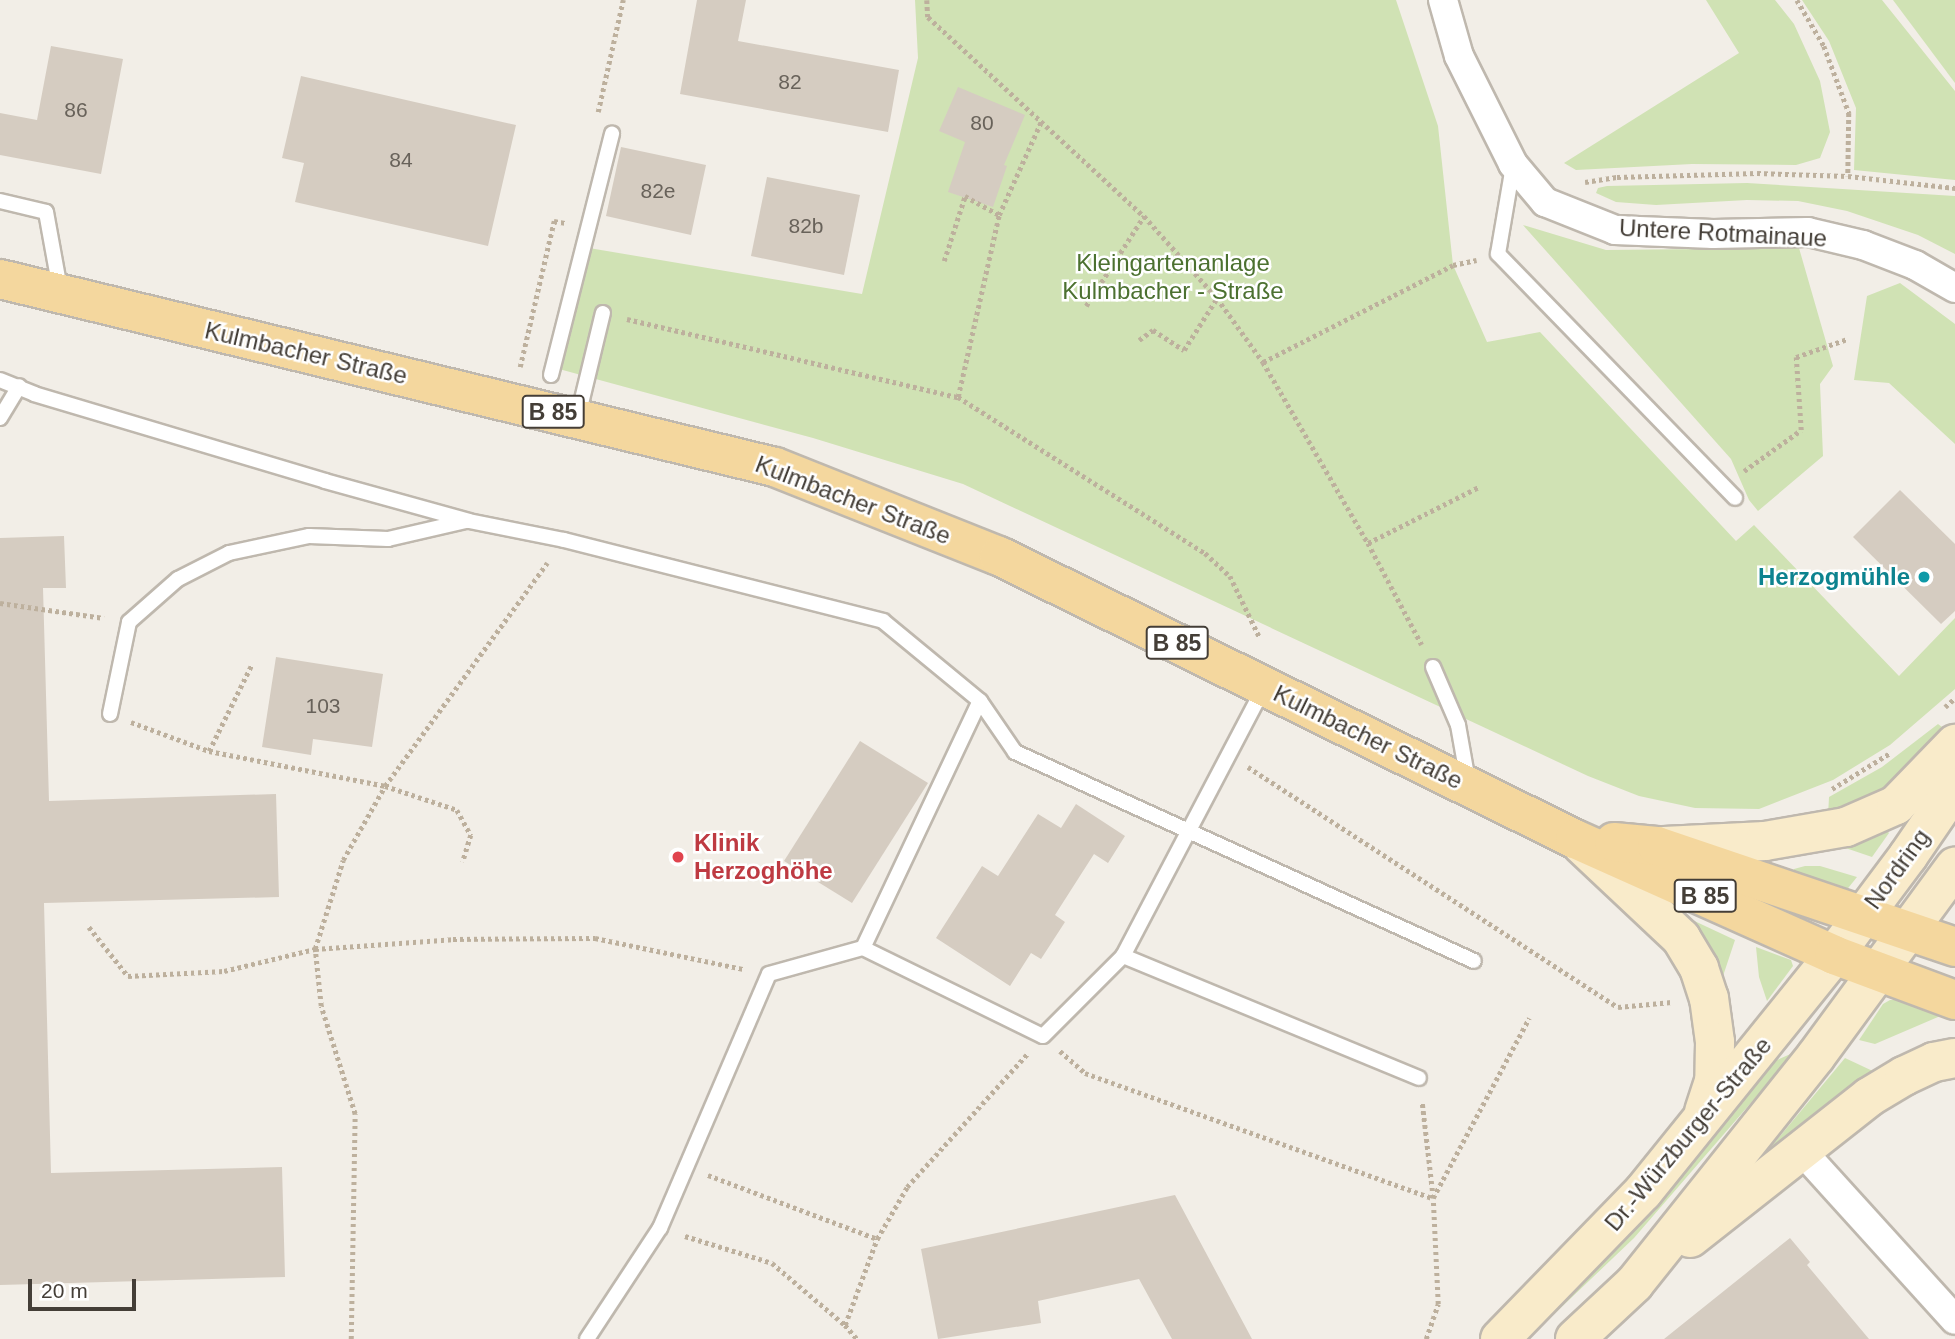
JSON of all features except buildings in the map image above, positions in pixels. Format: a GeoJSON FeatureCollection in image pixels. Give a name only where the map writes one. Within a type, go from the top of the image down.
{"type":"FeatureCollection","features":[{"type":"Feature","properties":{"kind":"main road","name":"Kulmbacher Straße"},"geometry":{"type":"LineString","coordinates":[[0,279],[775,467],[999,556],[1575,839],[1834,955]]}},
{"type":"Feature","properties":{"kind":"main road"},"geometry":{"type":"LineString","coordinates":[[1657,846],[1765,841],[1846,827],[1896,805],[1948,727]]}},
{"type":"Feature","properties":{"kind":"main road","name":"Nordring"},"geometry":{"type":"LineString","coordinates":[[1863,917],[1955,786]]}},
{"type":"Feature","properties":{"kind":"main road","name":"Kulmbacher Straße"},"geometry":{"type":"LineString","coordinates":[[1575,839],[1657,846],[1773,883],[1863,917]]}},
{"type":"Feature","properties":{"kind":"main road"},"geometry":{"type":"LineString","coordinates":[[1575,839],[1681,938],[1699,968],[1709,998],[1716,1042],[1714,1081],[1700,1121]]}},
{"type":"Feature","properties":{"kind":"main road","name":"Nordring"},"geometry":{"type":"LineString","coordinates":[[1909,933],[1955,867]]}},
{"type":"Feature","properties":{"kind":"main road","name":"B 85"},"geometry":{"type":"LineString","coordinates":[[1863,917],[1955,947]]}},
{"type":"Feature","properties":{"kind":"main road","name":"Dr.-Würzburger-Straße"},"geometry":{"type":"LineString","coordinates":[[1500,1339],[1643,1192],[1863,917]]}},
{"type":"Feature","properties":{"kind":"main road","name":"Dr.-Würzburger-Straße"},"geometry":{"type":"LineString","coordinates":[[1574,1339],[1634,1283],[1909,933]]}},
{"type":"Feature","properties":{"kind":"main road","name":"B 85"},"geometry":{"type":"LineString","coordinates":[[1834,955],[1879,974],[1955,1000]]}},
{"type":"Feature","properties":{"kind":"main road"},"geometry":{"type":"LineString","coordinates":[[1634,1283],[1869,1097],[1934,1062],[1955,1058]]}},
{"type":"Feature","properties":{"kind":"street","name":"Untere Rotmainaue"},"geometry":{"type":"LineString","coordinates":[[1443,0],[1459,56],[1513,164],[1545,202],[1615,230],[1713,234],[1808,232],[1863,244],[1914,265],[1955,288]]}},
{"type":"Feature","properties":{"kind":"street"},"geometry":{"type":"LineString","coordinates":[[1801,1150],[1955,1320]]}},
{"type":"Feature","properties":{"kind":"lane"},"geometry":{"type":"LineString","coordinates":[[551,375],[612,134]]}},
{"type":"Feature","properties":{"kind":"lane"},"geometry":{"type":"LineString","coordinates":[[1513,164],[1499,254],[1735,498]]}},
{"type":"Feature","properties":{"kind":"lane"},"geometry":{"type":"LineString","coordinates":[[0,201],[47,212],[61,294]]}},
{"type":"Feature","properties":{"kind":"lane"},"geometry":{"type":"LineString","coordinates":[[578,418],[603,313]]}},
{"type":"Feature","properties":{"kind":"lane"},"geometry":{"type":"LineString","coordinates":[[0,380],[34,394],[311,478],[469,521],[564,540],[883,621],[980,701],[1015,752],[1474,961]]}},
{"type":"Feature","properties":{"kind":"lane"},"geometry":{"type":"LineString","coordinates":[[0,418],[19,386]]}},
{"type":"Feature","properties":{"kind":"lane"},"geometry":{"type":"LineString","coordinates":[[110,714],[129,622],[178,579],[229,553],[309,537],[388,539],[469,521]]}},
{"type":"Feature","properties":{"kind":"lane"},"geometry":{"type":"LineString","coordinates":[[1433,667],[1458,725],[1469,786]]}},
{"type":"Feature","properties":{"kind":"lane"},"geometry":{"type":"LineString","coordinates":[[587,1339],[660,1228],[769,974],[863,948],[1043,1036],[1123,956],[1265,687]]}},
{"type":"Feature","properties":{"kind":"lane"},"geometry":{"type":"LineString","coordinates":[[863,948],[980,701]]}},
{"type":"Feature","properties":{"kind":"lane"},"geometry":{"type":"LineString","coordinates":[[1123,956],[1419,1078]]}},
{"type":"Feature","properties":{"kind":"path"},"geometry":{"type":"LineString","coordinates":[[927,0],[928,17],[1144,216],[1217,298],[1263,362],[1368,542],[1433,667]]}},
{"type":"Feature","properties":{"kind":"path"},"geometry":{"type":"LineString","coordinates":[[1797,0],[1824,46],[1849,113],[1848,176]]}},
{"type":"Feature","properties":{"kind":"path"},"geometry":{"type":"LineString","coordinates":[[958,397],[999,215],[1041,122]]}},
{"type":"Feature","properties":{"kind":"path"},"geometry":{"type":"LineString","coordinates":[[1545,202],[1569,185],[1617,177],[1757,173],[1848,176],[1955,188]]}},
{"type":"Feature","properties":{"kind":"path"},"geometry":{"type":"LineString","coordinates":[[944,261],[965,196],[999,215]]}},
{"type":"Feature","properties":{"kind":"path"},"geometry":{"type":"LineString","coordinates":[[1086,306],[1144,216]]}},
{"type":"Feature","properties":{"kind":"path"},"geometry":{"type":"LineString","coordinates":[[1263,362],[1453,265]]}},
{"type":"Feature","properties":{"kind":"path"},"geometry":{"type":"LineString","coordinates":[[1139,340],[1153,330],[1184,350],[1217,298]]}},
{"type":"Feature","properties":{"kind":"path"},"geometry":{"type":"LineString","coordinates":[[603,313],[958,397],[1205,553],[1230,576],[1259,636]]}},
{"type":"Feature","properties":{"kind":"path"},"geometry":{"type":"LineString","coordinates":[[1723,485],[1801,430],[1796,357],[1847,339]]}},
{"type":"Feature","properties":{"kind":"path"},"geometry":{"type":"LineString","coordinates":[[1368,542],[1479,487]]}},
{"type":"Feature","properties":{"kind":"path"},"geometry":{"type":"LineString","coordinates":[[351,1339],[355,1114],[321,1006],[315,949],[343,860],[384,786],[564,540]]}},
{"type":"Feature","properties":{"kind":"path"},"geometry":{"type":"LineString","coordinates":[[0,603],[129,622]]}},
{"type":"Feature","properties":{"kind":"path"},"geometry":{"type":"LineString","coordinates":[[209,751],[252,664]]}},
{"type":"Feature","properties":{"kind":"path"},"geometry":{"type":"LineString","coordinates":[[1948,727],[1955,698]]}},
{"type":"Feature","properties":{"kind":"path"},"geometry":{"type":"LineString","coordinates":[[110,714],[209,751],[384,786],[457,810],[471,835],[463,862]]}},
{"type":"Feature","properties":{"kind":"path"},"geometry":{"type":"LineString","coordinates":[[1826,793],[1893,751]]}},
{"type":"Feature","properties":{"kind":"path"},"geometry":{"type":"LineString","coordinates":[[1230,754],[1618,1007],[1709,998]]}},
{"type":"Feature","properties":{"kind":"path"},"geometry":{"type":"LineString","coordinates":[[89,927],[128,976],[224,971],[315,949],[453,939],[594,938],[769,974]]}},
{"type":"Feature","properties":{"kind":"path"},"geometry":{"type":"LineString","coordinates":[[1433,1198],[1529,1018]]}},
{"type":"Feature","properties":{"kind":"path"},"geometry":{"type":"LineString","coordinates":[[845,1325],[877,1239],[907,1187],[1043,1036],[1085,1073],[1433,1198]]}},
{"type":"Feature","properties":{"kind":"path"},"geometry":{"type":"LineString","coordinates":[[1419,1078],[1433,1198],[1437,1304],[1426,1339]]}},
{"type":"Feature","properties":{"kind":"path"},"geometry":{"type":"LineString","coordinates":[[715,1178],[877,1239]]}},
{"type":"Feature","properties":{"kind":"path"},"geometry":{"type":"LineString","coordinates":[[660,1228],[772,1263],[845,1325],[856,1339]]}},
{"type":"Feature","properties":{"kind":"green space","name":"Kleingartenanlage Kulmbacher - Straße"},"geometry":{"type":"Polygon","coordinates":[[[915,0],[1396,0],[1438,126],[1453,265],[1487,342],[1540,332],[1736,541],[1754,525],[1899,676],[1955,618],[1955,689],[1890,745],[1833,780],[1759,809],[1695,808],[1639,796],[1588,776],[963,484],[813,438],[559,369],[589,248],[862,294],[918,58],[915,0]]]}},
{"type":"Feature","properties":{"kind":"green space"},"geometry":{"type":"Polygon","coordinates":[[[1706,0],[1775,0],[1794,24],[1820,81],[1830,132],[1820,158],[1796,165],[1692,164],[1576,170],[1564,163],[1739,53],[1706,0]]]}},
{"type":"Feature","properties":{"kind":"green space"},"geometry":{"type":"Polygon","coordinates":[[[1802,0],[1882,0],[1955,91],[1955,180],[1854,170],[1856,108],[1829,41],[1802,0]]]}},
{"type":"Feature","properties":{"kind":"green space"},"geometry":{"type":"Polygon","coordinates":[[[1893,0],[1955,0],[1955,83],[1893,0]]]}},
{"type":"Feature","properties":{"kind":"green space"},"geometry":{"type":"Polygon","coordinates":[[[1747,183],[1955,196],[1955,254],[1918,235],[1847,211],[1798,201],[1747,200],[1656,205],[1616,202],[1596,193],[1598,188],[1607,186],[1747,183]]]}},
{"type":"Feature","properties":{"kind":"green space"},"geometry":{"type":"Polygon","coordinates":[[[1523,225],[1606,250],[1799,248],[1833,366],[1820,384],[1823,456],[1758,511],[1749,500],[1731,459],[1523,225]]]}},
{"type":"Feature","properties":{"kind":"green space"},"geometry":{"type":"Polygon","coordinates":[[[1900,283],[1955,324],[1955,444],[1889,383],[1854,380],[1867,296],[1900,283]]]}},
{"type":"Feature","properties":{"kind":"green space"},"geometry":{"type":"Polygon","coordinates":[[[1938,724],[1942,727],[1904,777],[1862,806],[1828,816],[1829,797],[1882,767],[1938,724]]]}},
{"type":"Feature","properties":{"kind":"green space"},"geometry":{"type":"Polygon","coordinates":[[[1882,825],[1889,833],[1872,857],[1825,841],[1882,825]]]}},
{"type":"Feature","properties":{"kind":"green space"},"geometry":{"type":"Polygon","coordinates":[[[1820,866],[1857,877],[1841,897],[1790,877],[1794,869],[1820,866]]]}},
{"type":"Feature","properties":{"kind":"green space"},"geometry":{"type":"Polygon","coordinates":[[[1688,918],[1735,940],[1719,988],[1688,918]]]}},
{"type":"Feature","properties":{"kind":"green space"},"geometry":{"type":"Polygon","coordinates":[[[1756,947],[1791,960],[1793,966],[1767,1001],[1759,977],[1756,947]]]}},
{"type":"Feature","properties":{"kind":"green space"},"geometry":{"type":"Polygon","coordinates":[[[1890,1000],[1945,1014],[1875,1044],[1859,1040],[1883,1004],[1890,1000]]]}},
{"type":"Feature","properties":{"kind":"green space"},"geometry":{"type":"Polygon","coordinates":[[[1795,1052],[1634,1238],[1528,1339],[1515,1339],[1606,1250],[1777,1060],[1795,1052]]]}},
{"type":"Feature","properties":{"kind":"green space"},"geometry":{"type":"Polygon","coordinates":[[[1845,1058],[1877,1073],[1778,1152],[1770,1148],[1845,1058]]]}},
{"type":"Feature","properties":{"kind":"place","name":"Herzogmühle"},"geometry":{"type":"Point","coordinates":[1924,577]}},
{"type":"Feature","properties":{"kind":"place","name":"Klinik Herzoghöhe"},"geometry":{"type":"Point","coordinates":[678,857]}}]}
